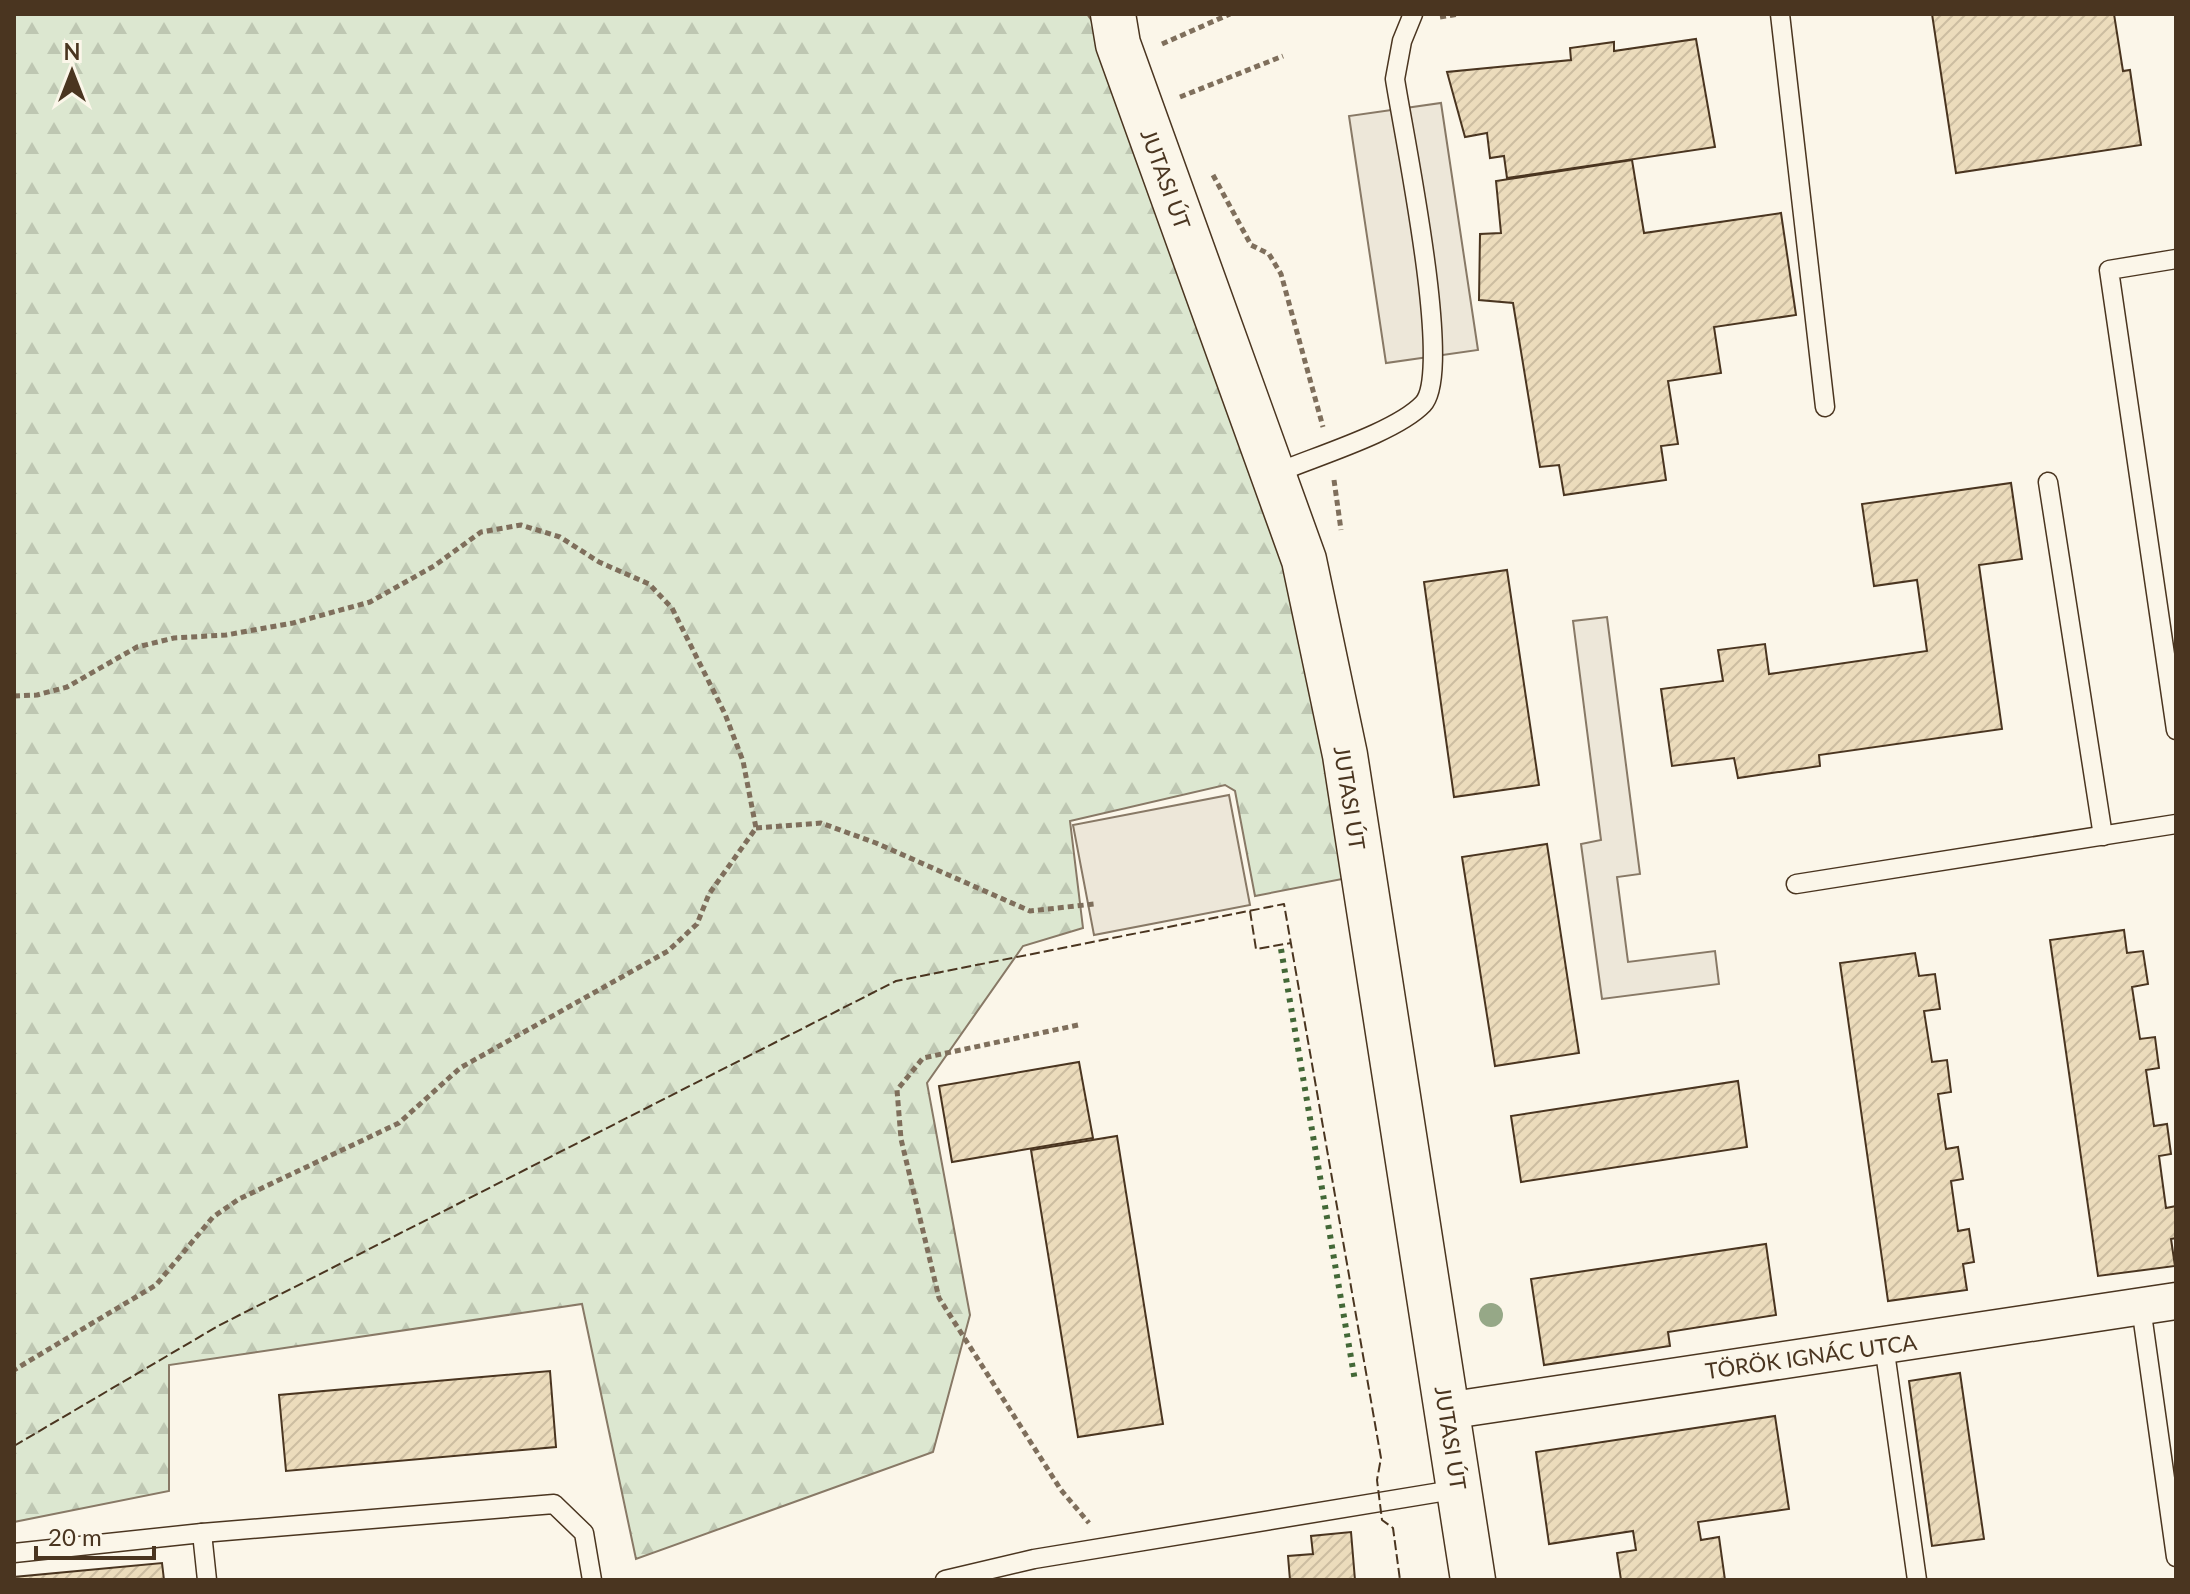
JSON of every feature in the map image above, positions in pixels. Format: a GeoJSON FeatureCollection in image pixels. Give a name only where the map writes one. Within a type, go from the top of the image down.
{"type":"FeatureCollection","features":[{"type":"Feature","properties":{"kind":"street","name":"JUTASI ÚT"},"geometry":{"type":"LineString","coordinates":[[1120,30],[1304,560],[1345,755],[1473,1580]]}},
{"type":"Feature","properties":{"kind":"street","name":"TÖRÖK IGNÁC UTCA"},"geometry":{"type":"LineString","coordinates":[[1446,1411],[2159,1304]]}},
{"type":"Feature","properties":{"kind":"lane"},"geometry":{"type":"LineString","coordinates":[[1274,474],[1393,424],[1425,403],[1434,372],[1435,329],[1395,79],[1402,41],[1413,14]]}},
{"type":"Feature","properties":{"kind":"lane"},"geometry":{"type":"LineString","coordinates":[[1780,14],[1825,407]]}},
{"type":"Feature","properties":{"kind":"lane"},"geometry":{"type":"LineString","coordinates":[[2176,259],[2109,270],[2176,730]]}},
{"type":"Feature","properties":{"kind":"lane"},"geometry":{"type":"LineString","coordinates":[[2048,482],[2103,836]]}},
{"type":"Feature","properties":{"kind":"lane"},"geometry":{"type":"LineString","coordinates":[[1796,884],[2176,824]]}},
{"type":"Feature","properties":{"kind":"lane"},"geometry":{"type":"LineString","coordinates":[[2159,1304],[2176,1557]]}},
{"type":"Feature","properties":{"kind":"lane"},"geometry":{"type":"LineString","coordinates":[[1884,1345],[1917,1580]]}},
{"type":"Feature","properties":{"kind":"lane"},"geometry":{"type":"LineString","coordinates":[[945,1580],[1034,1559],[1459,1489]]}},
{"type":"Feature","properties":{"kind":"lane"},"geometry":{"type":"LineString","coordinates":[[14,1553],[202,1533],[554,1504],[584,1533],[592,1580]]}},
{"type":"Feature","properties":{"kind":"lane"},"geometry":{"type":"LineString","coordinates":[[202,1533],[207,1580]]}},
{"type":"Feature","properties":{"kind":"path"},"geometry":{"type":"LineString","coordinates":[[1120,30],[1230,14]]}},
{"type":"Feature","properties":{"kind":"path"},"geometry":{"type":"LineString","coordinates":[[1173,99],[1283,56]]}},
{"type":"Feature","properties":{"kind":"path"},"geometry":{"type":"LineString","coordinates":[[1208,166],[1251,245],[1269,254],[1281,274],[1329,450]]}},
{"type":"Feature","properties":{"kind":"path"},"geometry":{"type":"LineString","coordinates":[[14,696],[37,695],[67,687],[137,647],[174,638],[226,635],[293,623],[370,602],[434,566],[481,532],[521,525],[560,537],[599,562],[649,584],[672,608],[734,737],[743,761],[756,828],[709,894],[697,924],[668,951],[460,1068],[399,1123],[239,1199],[213,1217],[156,1285],[14,1370]]}},
{"type":"Feature","properties":{"kind":"path"},"geometry":{"type":"LineString","coordinates":[[756,828],[821,823],[876,843],[1030,911],[1094,904]]}},
{"type":"Feature","properties":{"kind":"path"},"geometry":{"type":"LineString","coordinates":[[1078,1025],[923,1058],[897,1090],[901,1139],[939,1298],[1061,1490],[1109,1546]]}},
{"type":"Feature","properties":{"kind":"green space"},"geometry":{"type":"Polygon","coordinates":[[[14,14],[1087,14],[1134,81],[1200,255],[1368,874],[1255,896],[1235,791],[1225,785],[1070,821],[1083,928],[1023,946],[927,1083],[970,1315],[933,1452],[636,1559],[582,1304],[169,1365],[169,1491],[14,1522],[14,14]]]}},
{"type":"Feature","properties":{"kind":"shaded area"},"geometry":{"type":"Polygon","coordinates":[[[1441,103],[1478,350],[1386,363],[1349,116],[1441,103]]]}},
{"type":"Feature","properties":{"kind":"shaded area"},"geometry":{"type":"Polygon","coordinates":[[[1607,617],[1640,874],[1617,877],[1628,962],[1715,951],[1719,984],[1602,999],[1581,844],[1601,840],[1573,621],[1607,617]]]}},
{"type":"Feature","properties":{"kind":"shaded area"},"geometry":{"type":"Polygon","coordinates":[[[1229,795],[1250,905],[1094,935],[1073,825],[1229,795]]]}},
{"type":"Feature","properties":{"kind":"building"},"geometry":{"type":"Polygon","coordinates":[[[1932,14],[2114,14],[2123,71],[2130,70],[2141,145],[1956,173],[1932,14]]]}},
{"type":"Feature","properties":{"kind":"building"},"geometry":{"type":"Polygon","coordinates":[[[1696,39],[1715,147],[1507,178],[1504,156],[1490,158],[1487,133],[1465,137],[1447,72],[1571,60],[1570,48],[1614,42],[1614,51],[1696,39]]]}},
{"type":"Feature","properties":{"kind":"building"},"geometry":{"type":"Polygon","coordinates":[[[1632,160],[1644,233],[1781,213],[1796,315],[1714,327],[1721,373],[1668,381],[1678,444],[1661,446],[1666,480],[1564,495],[1559,465],[1540,467],[1513,303],[1479,300],[1480,234],[1501,233],[1496,181],[1632,160]]]}},
{"type":"Feature","properties":{"kind":"building"},"geometry":{"type":"Polygon","coordinates":[[[2011,483],[2022,559],[1979,565],[2002,729],[1819,755],[1820,766],[1738,778],[1734,758],[1672,766],[1661,689],[1723,681],[1718,650],[1765,644],[1769,674],[1927,651],[1917,580],[1874,586],[1862,504],[2011,483]]]}},
{"type":"Feature","properties":{"kind":"building"},"geometry":{"type":"Polygon","coordinates":[[[1507,570],[1539,785],[1454,797],[1424,582],[1507,570]]]}},
{"type":"Feature","properties":{"kind":"building"},"geometry":{"type":"Polygon","coordinates":[[[1547,844],[1579,1053],[1495,1066],[1462,857],[1547,844]]]}},
{"type":"Feature","properties":{"kind":"building"},"geometry":{"type":"Polygon","coordinates":[[[2124,930],[2127,953],[2143,951],[2148,984],[2132,987],[2140,1039],[2155,1037],[2159,1068],[2146,1070],[2154,1126],[2167,1124],[2171,1154],[2159,1156],[2166,1208],[2176,1206],[2176,1238],[2171,1239],[2175,1266],[2098,1276],[2050,940],[2124,930]]]}},
{"type":"Feature","properties":{"kind":"building"},"geometry":{"type":"Polygon","coordinates":[[[1915,953],[1919,976],[1935,974],[1940,1009],[1924,1011],[1932,1062],[1947,1060],[1951,1092],[1938,1094],[1946,1149],[1958,1147],[1963,1179],[1951,1181],[1958,1231],[1969,1229],[1974,1262],[1963,1264],[1967,1290],[1888,1301],[1840,963],[1915,953]]]}},
{"type":"Feature","properties":{"kind":"building"},"geometry":{"type":"Polygon","coordinates":[[[1079,1062],[1093,1138],[952,1162],[939,1086],[1079,1062]]]}},
{"type":"Feature","properties":{"kind":"building"},"geometry":{"type":"Polygon","coordinates":[[[1738,1081],[1747,1147],[1521,1182],[1511,1116],[1738,1081]]]}},
{"type":"Feature","properties":{"kind":"building"},"geometry":{"type":"Polygon","coordinates":[[[1117,1136],[1163,1424],[1078,1437],[1031,1150],[1117,1136]]]}},
{"type":"Feature","properties":{"kind":"building"},"geometry":{"type":"Polygon","coordinates":[[[1766,1244],[1776,1315],[1668,1332],[1670,1346],[1544,1365],[1531,1279],[1766,1244]]]}},
{"type":"Feature","properties":{"kind":"building"},"geometry":{"type":"Polygon","coordinates":[[[550,1371],[556,1447],[286,1471],[279,1395],[550,1371]]]}},
{"type":"Feature","properties":{"kind":"building"},"geometry":{"type":"Polygon","coordinates":[[[1960,1373],[1984,1539],[1932,1546],[1909,1381],[1960,1373]]]}},
{"type":"Feature","properties":{"kind":"building"},"geometry":{"type":"Polygon","coordinates":[[[1775,1416],[1789,1509],[1698,1522],[1701,1540],[1719,1537],[1725,1580],[1621,1580],[1617,1553],[1636,1550],[1633,1531],[1549,1544],[1536,1452],[1775,1416]]]}},
{"type":"Feature","properties":{"kind":"building"},"geometry":{"type":"Polygon","coordinates":[[[1351,1532],[1355,1580],[1290,1580],[1288,1556],[1313,1554],[1311,1536],[1351,1532]]]}},
{"type":"Feature","properties":{"kind":"building"},"geometry":{"type":"Polygon","coordinates":[[[162,1563],[164,1580],[14,1580],[14,1577],[162,1563]]]}},
{"type":"Feature","properties":{"kind":"hedge"},"geometry":{"type":"LineString","coordinates":[[1281,949],[1355,1381]]}},
{"type":"Feature","properties":{"kind":"fence"},"geometry":{"type":"LineString","coordinates":[[14,1446],[218,1326],[896,981],[1284,904],[1381,1458],[1377,1480],[1382,1520],[1393,1528],[1400,1580]]}},
{"type":"Feature","properties":{"kind":"fence"},"geometry":{"type":"LineString","coordinates":[[1250,911],[1256,949],[1291,943]]}}]}
